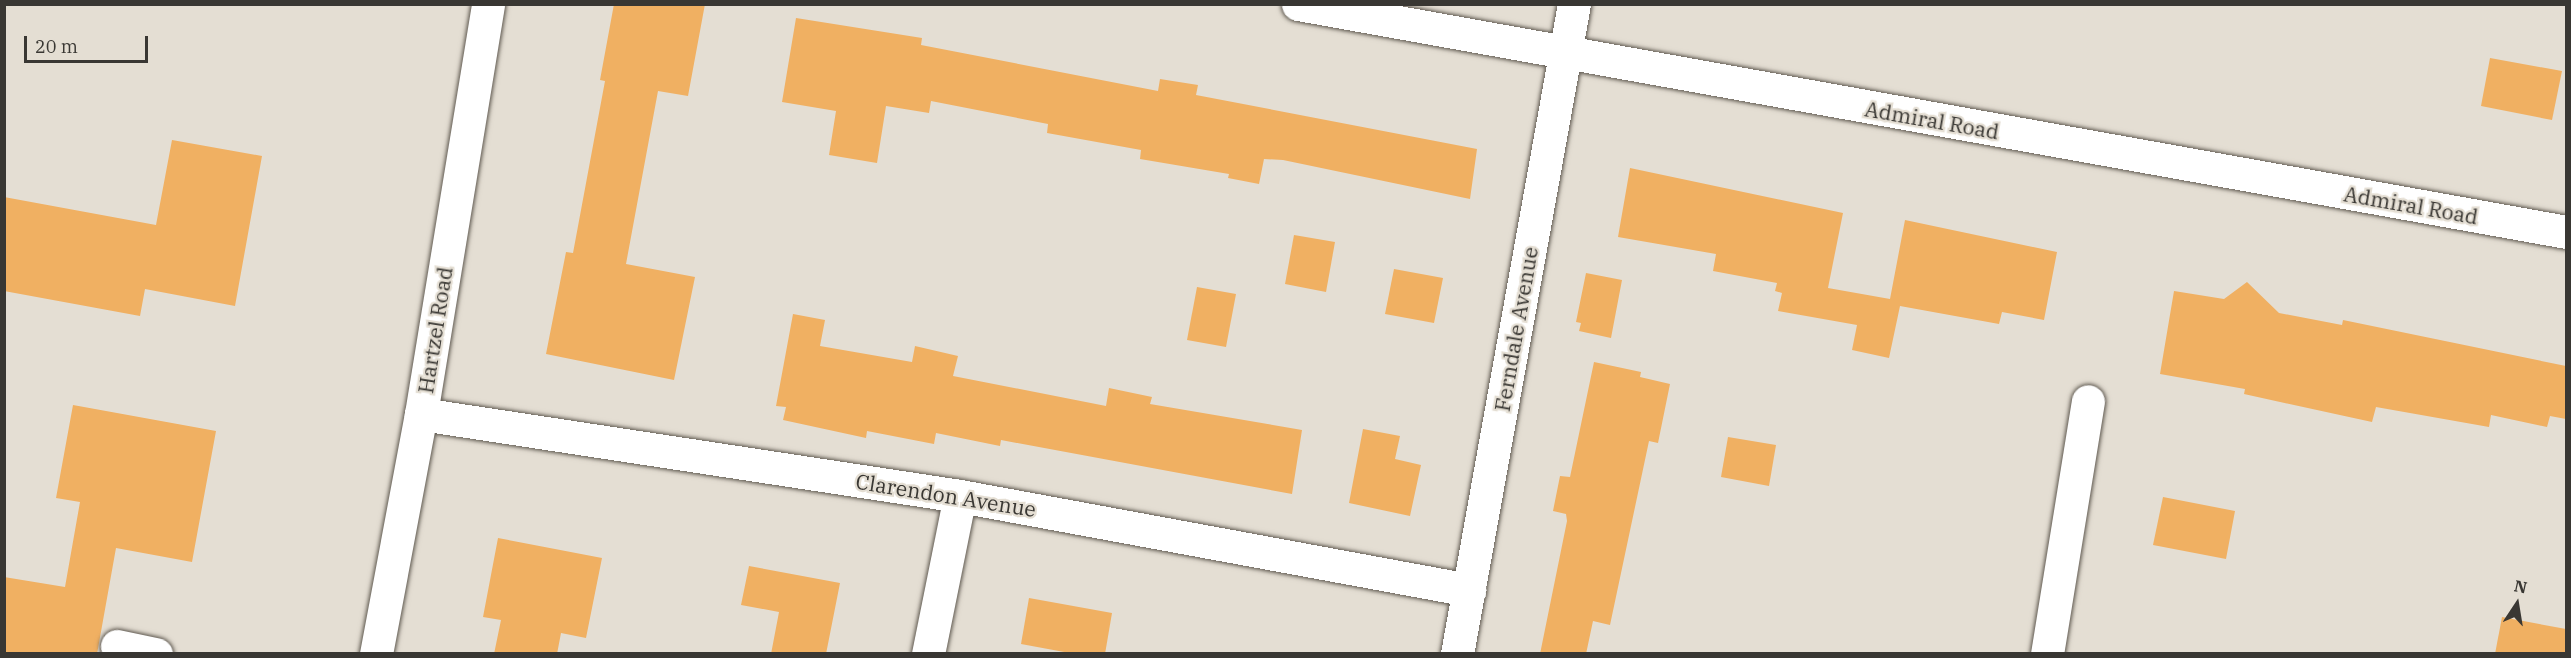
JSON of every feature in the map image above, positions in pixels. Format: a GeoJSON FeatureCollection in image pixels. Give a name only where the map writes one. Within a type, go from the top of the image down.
{"type":"FeatureCollection","features":[{"type":"Feature","properties":{"kind":"street","name":"Hartzel Road"},"geometry":{"type":"LineString","coordinates":[[376,654],[422,414],[488,4]]}},
{"type":"Feature","properties":{"kind":"street","name":"Admiral Road"},"geometry":{"type":"LineString","coordinates":[[1298,4],[1565,55],[2566,232]]}},
{"type":"Feature","properties":{"kind":"street","name":"Ferndale Avenue"},"geometry":{"type":"LineString","coordinates":[[1457,654],[1575,4]]}},
{"type":"Feature","properties":{"kind":"street"},"geometry":{"type":"LineString","coordinates":[[2047,654],[2088,401]]}},
{"type":"Feature","properties":{"kind":"street","name":"Clarendon Avenue"},"geometry":{"type":"LineString","coordinates":[[422,414],[960,496],[1469,590]]}},
{"type":"Feature","properties":{"kind":"street"},"geometry":{"type":"LineString","coordinates":[[928,654],[960,496]]}},
{"type":"Feature","properties":{"kind":"street"},"geometry":{"type":"LineString","coordinates":[[117,646],[156,654]]}},
{"type":"Feature","properties":{"kind":"building"},"geometry":{"type":"Polygon","coordinates":[[[614,4],[705,4],[688,96],[658,91],[626,264],[695,277],[674,380],[546,354],[566,252],[573,253],[605,81],[600,80],[614,4]]]}},
{"type":"Feature","properties":{"kind":"building"},"geometry":{"type":"Polygon","coordinates":[[[796,18],[922,38],[921,45],[1158,91],[1160,79],[1198,85],[1196,95],[1477,149],[1470,199],[1283,160],[1264,159],[1259,184],[1228,178],[1229,174],[1140,159],[1141,150],[1047,133],[1048,124],[931,101],[929,113],[886,106],[877,163],[829,155],[836,111],[782,102],[796,18]]]}},
{"type":"Feature","properties":{"kind":"building"},"geometry":{"type":"Polygon","coordinates":[[[2490,58],[2562,71],[2552,120],[2481,106],[2490,58]]]}},
{"type":"Feature","properties":{"kind":"building"},"geometry":{"type":"Polygon","coordinates":[[[172,140],[262,156],[235,306],[145,289],[140,316],[4,291],[4,197],[156,225],[172,140]]]}},
{"type":"Feature","properties":{"kind":"building"},"geometry":{"type":"Polygon","coordinates":[[[1630,168],[1843,213],[1828,288],[1890,299],[1905,220],[2057,252],[2044,320],[2002,312],[1999,324],[1900,306],[1889,358],[1852,350],[1857,325],[1778,311],[1782,293],[1775,291],[1777,283],[1713,271],[1716,254],[1618,237],[1630,168]]]}},
{"type":"Feature","properties":{"kind":"building"},"geometry":{"type":"Polygon","coordinates":[[[1294,235],[1335,242],[1326,292],[1285,284],[1294,235]]]}},
{"type":"Feature","properties":{"kind":"building"},"geometry":{"type":"Polygon","coordinates":[[[1394,269],[1443,278],[1434,323],[1385,314],[1394,269]]]}},
{"type":"Feature","properties":{"kind":"building"},"geometry":{"type":"Polygon","coordinates":[[[1586,273],[1622,280],[1611,338],[1579,331],[1581,323],[1576,322],[1586,273]]]}},
{"type":"Feature","properties":{"kind":"building"},"geometry":{"type":"Polygon","coordinates":[[[2247,282],[2279,313],[2342,325],[2343,320],[2566,366],[2566,419],[2550,416],[2547,427],[2491,415],[2489,427],[2376,407],[2372,422],[2244,394],[2245,389],[2160,374],[2174,291],[2224,299],[2247,282]]]}},
{"type":"Feature","properties":{"kind":"building"},"geometry":{"type":"Polygon","coordinates":[[[1197,287],[1236,294],[1226,347],[1187,340],[1197,287]]]}},
{"type":"Feature","properties":{"kind":"building"},"geometry":{"type":"Polygon","coordinates":[[[793,314],[825,320],[820,346],[912,362],[915,346],[958,356],[953,376],[1106,406],[1109,388],[1152,397],[1150,404],[1302,430],[1292,494],[1001,440],[1000,446],[936,433],[934,444],[867,431],[866,438],[783,420],[786,407],[776,406],[793,314]]]}},
{"type":"Feature","properties":{"kind":"building"},"geometry":{"type":"Polygon","coordinates":[[[1594,362],[1641,372],[1640,377],[1670,384],[1658,443],[1649,441],[1610,625],[1593,621],[1586,654],[1540,654],[1567,521],[1566,514],[1553,511],[1560,476],[1570,477],[1594,362]]]}},
{"type":"Feature","properties":{"kind":"building"},"geometry":{"type":"Polygon","coordinates":[[[73,405],[216,431],[192,562],[116,548],[97,654],[4,654],[4,577],[65,587],[80,502],[56,498],[73,405]]]}},
{"type":"Feature","properties":{"kind":"building"},"geometry":{"type":"Polygon","coordinates":[[[1363,429],[1400,436],[1395,459],[1421,465],[1410,516],[1349,503],[1363,429]]]}},
{"type":"Feature","properties":{"kind":"building"},"geometry":{"type":"Polygon","coordinates":[[[1728,437],[1776,445],[1769,486],[1721,477],[1728,437]]]}},
{"type":"Feature","properties":{"kind":"building"},"geometry":{"type":"Polygon","coordinates":[[[2163,497],[2235,511],[2226,559],[2153,545],[2163,497]]]}},
{"type":"Feature","properties":{"kind":"building"},"geometry":{"type":"Polygon","coordinates":[[[498,538],[602,558],[586,638],[561,633],[557,654],[494,654],[501,620],[483,617],[498,538]]]}},
{"type":"Feature","properties":{"kind":"building"},"geometry":{"type":"Polygon","coordinates":[[[749,566],[840,583],[826,654],[771,654],[779,612],[741,605],[749,566]]]}},
{"type":"Feature","properties":{"kind":"building"},"geometry":{"type":"Polygon","coordinates":[[[1029,598],[1112,613],[1105,654],[1075,654],[1021,644],[1029,598]]]}},
{"type":"Feature","properties":{"kind":"building"},"geometry":{"type":"Polygon","coordinates":[[[2502,617],[2566,629],[2566,654],[2495,654],[2502,617]]]}}]}
